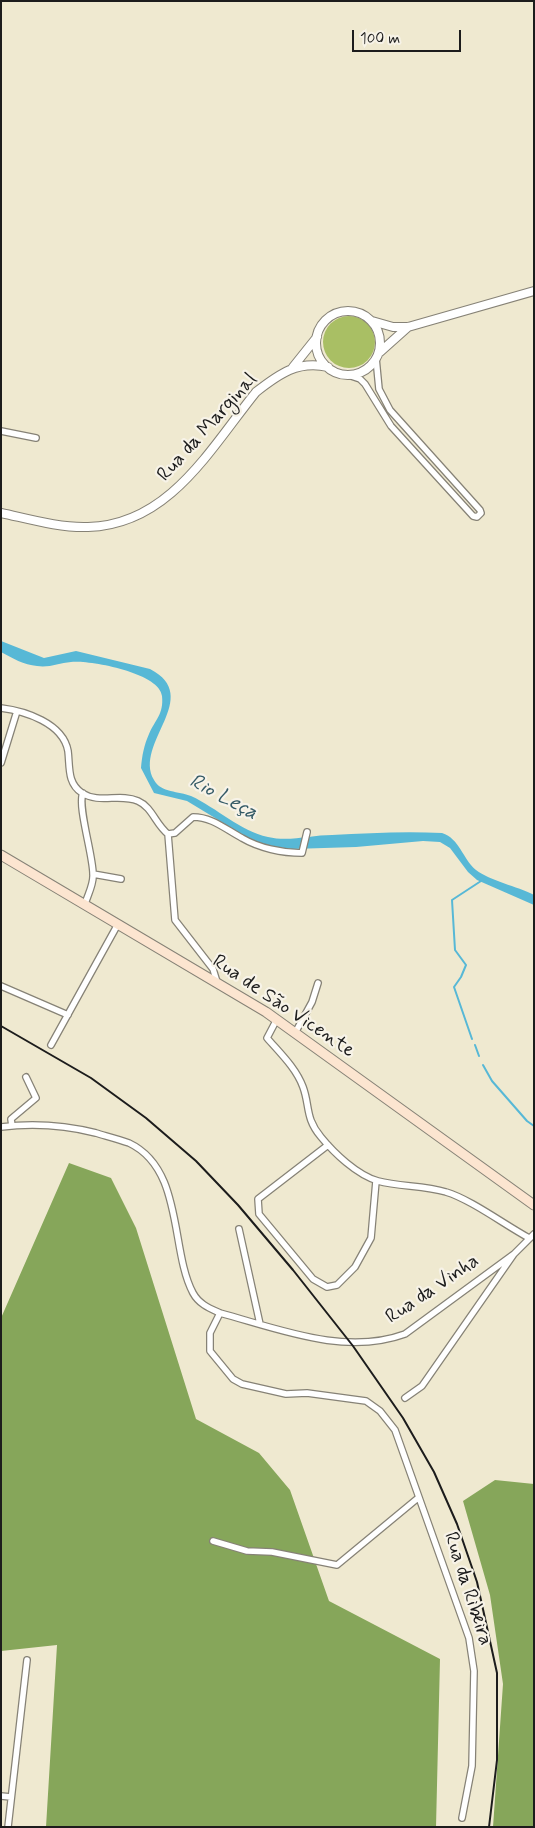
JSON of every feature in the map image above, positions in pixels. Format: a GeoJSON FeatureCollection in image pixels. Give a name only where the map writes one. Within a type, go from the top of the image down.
{"type":"FeatureCollection","features":[{"type":"Feature","properties":{"kind":"main road","name":"Rua de São Vicente"},"geometry":{"type":"LineString","coordinates":[[1,854],[217,982],[277,1020],[534,1205]]}},
{"type":"Feature","properties":{"kind":"street"},"geometry":{"type":"LineString","coordinates":[[371,321],[378,333],[379,389],[390,410],[480,510],[481,512],[477,517],[473,516],[386,420],[365,384],[360,379],[328,367],[318,354],[316,337],[324,322],[339,312],[356,312],[371,321],[392,327],[408,327],[534,291]]}},
{"type":"Feature","properties":{"kind":"street"},"geometry":{"type":"LineString","coordinates":[[345,374],[363,371],[393,338],[408,327]]}},
{"type":"Feature","properties":{"kind":"street","name":"Rua da Marginal"},"geometry":{"type":"LineString","coordinates":[[1,513],[85,528],[125,521],[144,513],[162,502],[180,487],[256,392],[293,367],[316,337]]}},
{"type":"Feature","properties":{"kind":"street","name":"Rua da Marginal"},"geometry":{"type":"LineString","coordinates":[[293,367],[315,364],[328,367]]}},
{"type":"Feature","properties":{"kind":"street"},"geometry":{"type":"LineString","coordinates":[[1,431],[36,438]]}},
{"type":"Feature","properties":{"kind":"street"},"geometry":{"type":"LineString","coordinates":[[416,454],[423,457],[438,473],[446,473]]}},
{"type":"Feature","properties":{"kind":"street"},"geometry":{"type":"LineString","coordinates":[[1,708],[17,711],[38,719],[60,735],[68,752],[69,774],[73,783],[83,793],[100,798],[136,800],[144,804],[159,827],[168,834],[175,833],[193,817],[204,817],[254,844],[291,853],[302,853],[307,832]]}},
{"type":"Feature","properties":{"kind":"street"},"geometry":{"type":"LineString","coordinates":[[1,763],[17,711]]}},
{"type":"Feature","properties":{"kind":"street"},"geometry":{"type":"LineString","coordinates":[[83,793],[81,804],[90,842],[93,874],[85,904]]}},
{"type":"Feature","properties":{"kind":"street"},"geometry":{"type":"LineString","coordinates":[[168,834],[175,920],[213,968],[217,982]]}},
{"type":"Feature","properties":{"kind":"street"},"geometry":{"type":"LineString","coordinates":[[93,874],[121,879]]}},
{"type":"Feature","properties":{"kind":"street"},"geometry":{"type":"LineString","coordinates":[[51,1046],[118,924]]}},
{"type":"Feature","properties":{"kind":"street"},"geometry":{"type":"LineString","coordinates":[[295,1032],[312,1002],[318,983]]}},
{"type":"Feature","properties":{"kind":"street"},"geometry":{"type":"LineString","coordinates":[[1,986],[68,1014]]}},
{"type":"Feature","properties":{"kind":"street"},"geometry":{"type":"LineString","coordinates":[[277,1020],[267,1038],[298,1076],[304,1089],[311,1121],[328,1145],[360,1172],[376,1181],[445,1192],[459,1197],[532,1236],[514,1254],[422,1386],[405,1398]]}},
{"type":"Feature","properties":{"kind":"street"},"geometry":{"type":"LineString","coordinates":[[12,1126],[10,1119],[36,1098],[26,1077]]}},
{"type":"Feature","properties":{"kind":"street","name":"Rua da Vinha"},"geometry":{"type":"LineString","coordinates":[[1,1127],[61,1125],[129,1144],[141,1152],[154,1166],[171,1202],[186,1273],[193,1294],[204,1306],[220,1313],[260,1324],[327,1340],[361,1342],[388,1340],[405,1334],[514,1254]]}},
{"type":"Feature","properties":{"kind":"street"},"geometry":{"type":"LineString","coordinates":[[328,1145],[258,1199],[257,1203],[259,1214],[313,1279],[327,1286],[337,1285],[355,1267],[371,1238],[376,1181]]}},
{"type":"Feature","properties":{"kind":"street"},"geometry":{"type":"LineString","coordinates":[[239,1229],[260,1324]]}},
{"type":"Feature","properties":{"kind":"street","name":"Rua da Ribeira"},"geometry":{"type":"LineString","coordinates":[[220,1313],[210,1333],[210,1351],[233,1379],[242,1384],[286,1394],[308,1393],[366,1401],[372,1403],[380,1411],[394,1430],[456,1596],[470,1646],[474,1671],[472,1766],[462,1818]]}},
{"type":"Feature","properties":{"kind":"street"},"geometry":{"type":"LineString","coordinates":[[213,1541],[247,1551],[272,1552],[337,1565],[418,1498]]}},
{"type":"Feature","properties":{"kind":"street"},"geometry":{"type":"LineString","coordinates":[[8,1827],[27,1660]]}},
{"type":"Feature","properties":{"kind":"street"},"geometry":{"type":"LineString","coordinates":[[1,1796],[11,1797]]}},
{"type":"Feature","properties":{"kind":"green space"},"geometry":{"type":"Polygon","coordinates":[[[349,316],[363,320],[371,328],[375,342],[371,356],[363,364],[349,368],[335,364],[327,356],[323,342],[327,328],[335,320],[349,316]]]}},
{"type":"Feature","properties":{"kind":"green space"},"geometry":{"type":"Polygon","coordinates":[[[69,1163],[111,1178],[136,1228],[196,1419],[259,1453],[290,1490],[329,1601],[440,1659],[436,1827],[46,1827],[57,1645],[1,1651],[1,1318],[69,1163]]]}},
{"type":"Feature","properties":{"kind":"green space"},"geometry":{"type":"Polygon","coordinates":[[[495,1480],[534,1484],[534,1827],[493,1827],[503,1684],[490,1595],[463,1501],[495,1480]]]}},
{"type":"Feature","properties":{"kind":"water"},"geometry":{"type":"Polygon","coordinates":[[[1,641],[44,658],[76,651],[150,669],[165,680],[170,693],[169,707],[152,751],[150,766],[154,780],[161,787],[191,796],[238,825],[268,837],[292,839],[324,835],[387,832],[442,833],[457,844],[476,870],[534,895],[534,905],[477,880],[468,872],[450,848],[440,842],[423,841],[356,847],[292,849],[276,847],[253,841],[187,801],[154,793],[141,768],[146,742],[162,708],[162,696],[158,688],[150,681],[137,675],[93,663],[80,662],[46,666],[27,664],[1,652],[1,641]]]}},
{"type":"Feature","properties":{"kind":"waterway"},"geometry":{"type":"LineString","coordinates":[[472,1039],[454,987],[466,965],[455,950],[452,900],[481,881]]}},
{"type":"Feature","properties":{"kind":"waterway"},"geometry":{"type":"LineString","coordinates":[[475,1045],[479,1056]]}},
{"type":"Feature","properties":{"kind":"waterway"},"geometry":{"type":"LineString","coordinates":[[483,1065],[492,1081],[527,1121],[534,1126]]}},
{"type":"Feature","properties":{"kind":"railway"},"geometry":{"type":"LineString","coordinates":[[1,1026],[91,1078],[146,1118],[196,1161],[238,1205],[293,1270],[353,1346],[403,1418],[434,1472],[457,1524],[477,1582],[497,1673],[497,1760],[489,1827]]}},
{"type":"Feature","properties":{"kind":"water label","name":"Rio Leça"},"geometry":{"type":"Point","coordinates":[223,798]}}]}
